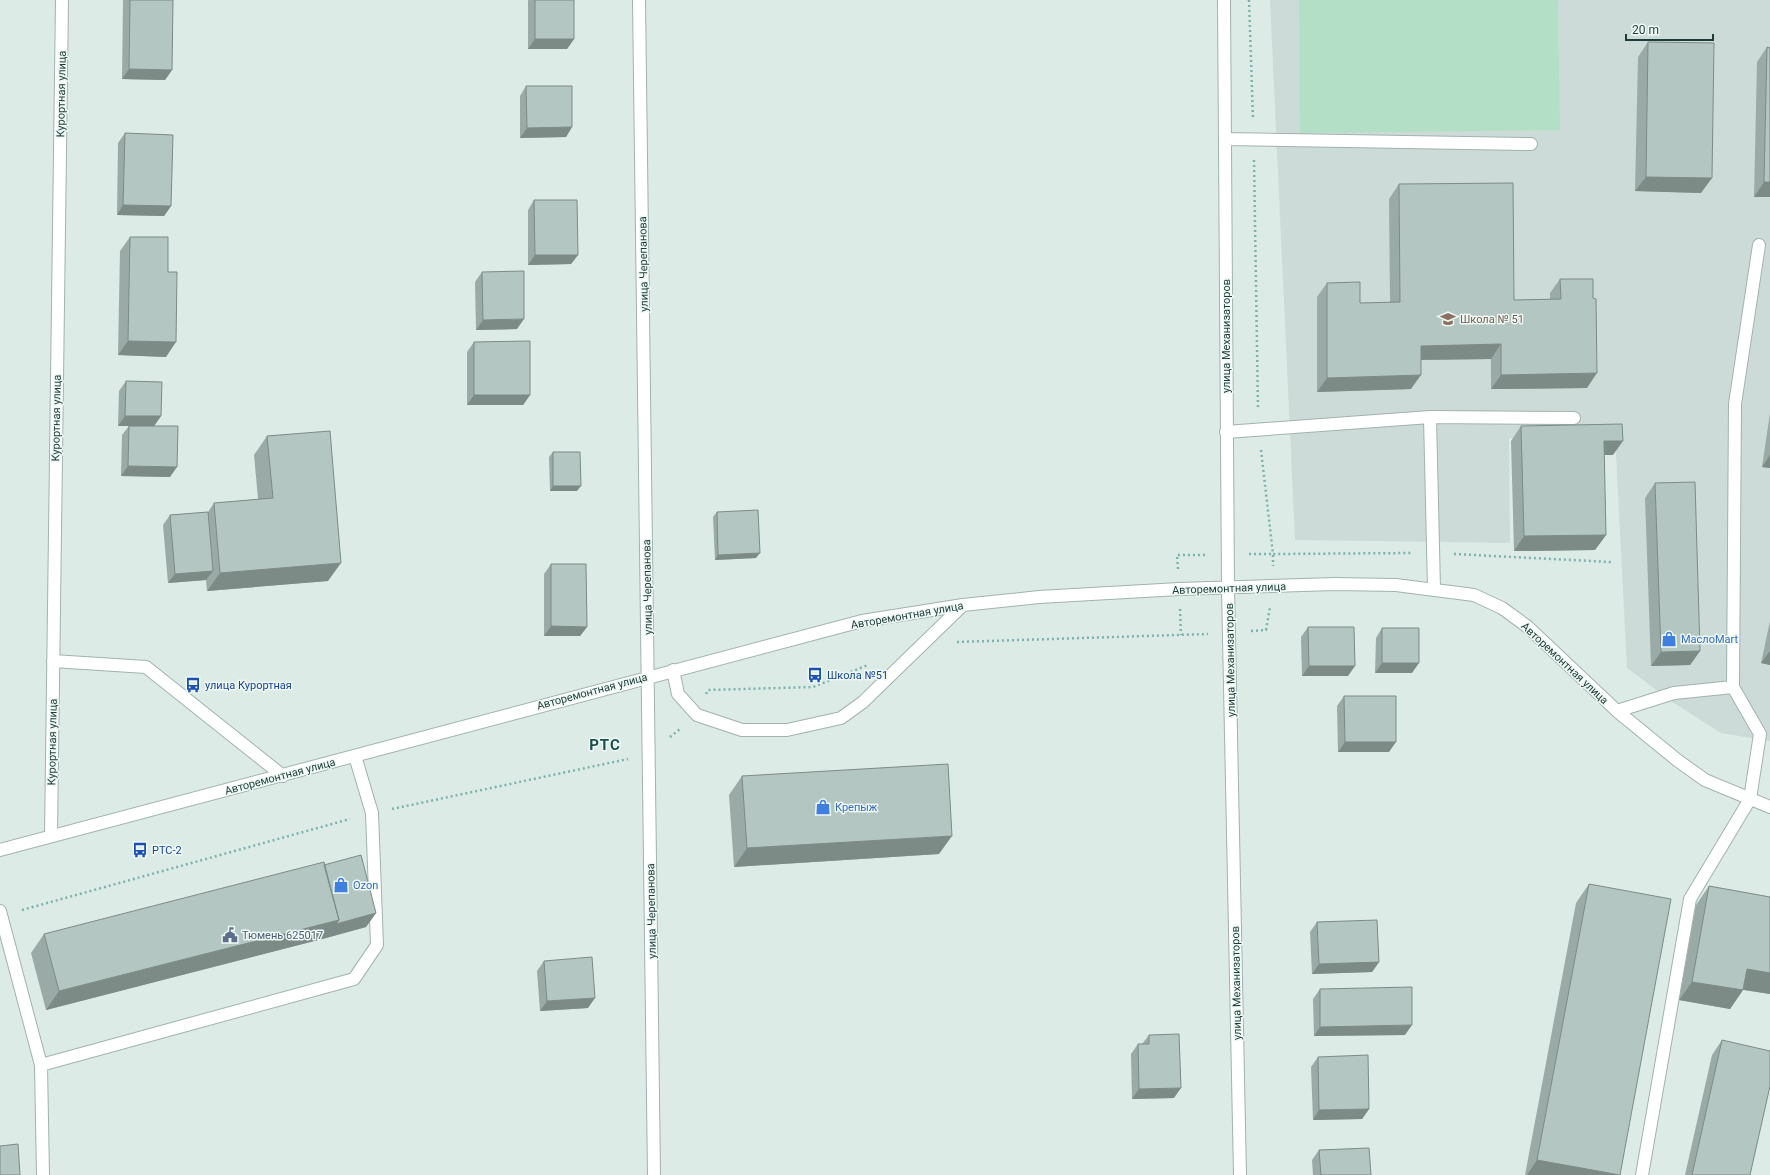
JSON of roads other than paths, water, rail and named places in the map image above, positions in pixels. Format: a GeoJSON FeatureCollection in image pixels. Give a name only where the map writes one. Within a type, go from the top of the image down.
{"type":"FeatureCollection","features":[{"type":"Feature","properties":{"kind":"street","name":"Курортная улица"},"geometry":{"type":"LineString","coordinates":[[51,836],[62,0]]}},
{"type":"Feature","properties":{"kind":"street","name":"улица Черепанова"},"geometry":{"type":"LineString","coordinates":[[638,0],[649,676],[654,1175]]}},
{"type":"Feature","properties":{"kind":"street","name":"улица Механизаторов"},"geometry":{"type":"LineString","coordinates":[[1224,0],[1228,588],[1240,1175]]}},
{"type":"Feature","properties":{"kind":"street"},"geometry":{"type":"LineString","coordinates":[[1226,139],[1531,144]]}},
{"type":"Feature","properties":{"kind":"street"},"geometry":{"type":"LineString","coordinates":[[1642,1175],[1690,899],[1750,799],[1760,734],[1733,687],[1735,404],[1759,245]]}},
{"type":"Feature","properties":{"kind":"street"},"geometry":{"type":"LineString","coordinates":[[1430,417],[1434,589]]}},
{"type":"Feature","properties":{"kind":"street"},"geometry":{"type":"LineString","coordinates":[[1226,432],[1430,417],[1574,418]]}},
{"type":"Feature","properties":{"kind":"street","name":"Авторемонтная улица"},"geometry":{"type":"LineString","coordinates":[[0,850],[283,776],[649,676],[862,620],[963,605],[1039,597],[1335,584],[1396,585],[1434,589],[1474,595],[1502,608],[1528,627],[1616,711],[1677,760],[1705,780],[1770,807]]}},
{"type":"Feature","properties":{"kind":"street"},"geometry":{"type":"LineString","coordinates":[[673,670],[678,694],[697,715],[742,730],[787,730],[840,718],[863,702],[963,605]]}},
{"type":"Feature","properties":{"kind":"street"},"geometry":{"type":"LineString","coordinates":[[53,661],[146,667],[283,776]]}},
{"type":"Feature","properties":{"kind":"street"},"geometry":{"type":"LineString","coordinates":[[1616,711],[1674,693],[1733,687]]}},
{"type":"Feature","properties":{"kind":"street"},"geometry":{"type":"LineString","coordinates":[[41,1065],[354,979],[377,945],[372,813],[355,756]]}},
{"type":"Feature","properties":{"kind":"street"},"geometry":{"type":"LineString","coordinates":[[1,913],[41,1065],[43,1175]]}},
{"type":"Feature","properties":{"kind":"place","name":"Школа № 51"},"geometry":{"type":"Point","coordinates":[1448,319]}},
{"type":"Feature","properties":{"kind":"place","name":"МаслоMart"},"geometry":{"type":"Point","coordinates":[1669,639]}},
{"type":"Feature","properties":{"kind":"place","name":"Школа №51"},"geometry":{"type":"Point","coordinates":[815,675]}},
{"type":"Feature","properties":{"kind":"place","name":"улица Курортная"},"geometry":{"type":"Point","coordinates":[193,685]}},
{"type":"Feature","properties":{"kind":"place","name":"Крепыж"},"geometry":{"type":"Point","coordinates":[823,807]}},
{"type":"Feature","properties":{"kind":"place","name":"РТС-2"},"geometry":{"type":"Point","coordinates":[140,850]}},
{"type":"Feature","properties":{"kind":"place","name":"Ozon"},"geometry":{"type":"Point","coordinates":[341,885]}},
{"type":"Feature","properties":{"kind":"place","name":"Тюмень 625017"},"geometry":{"type":"Point","coordinates":[230,935]}},
{"type":"Feature","properties":{"kind":"district","name":"РТС"},"geometry":{"type":"Point","coordinates":[605,745]}}]}
